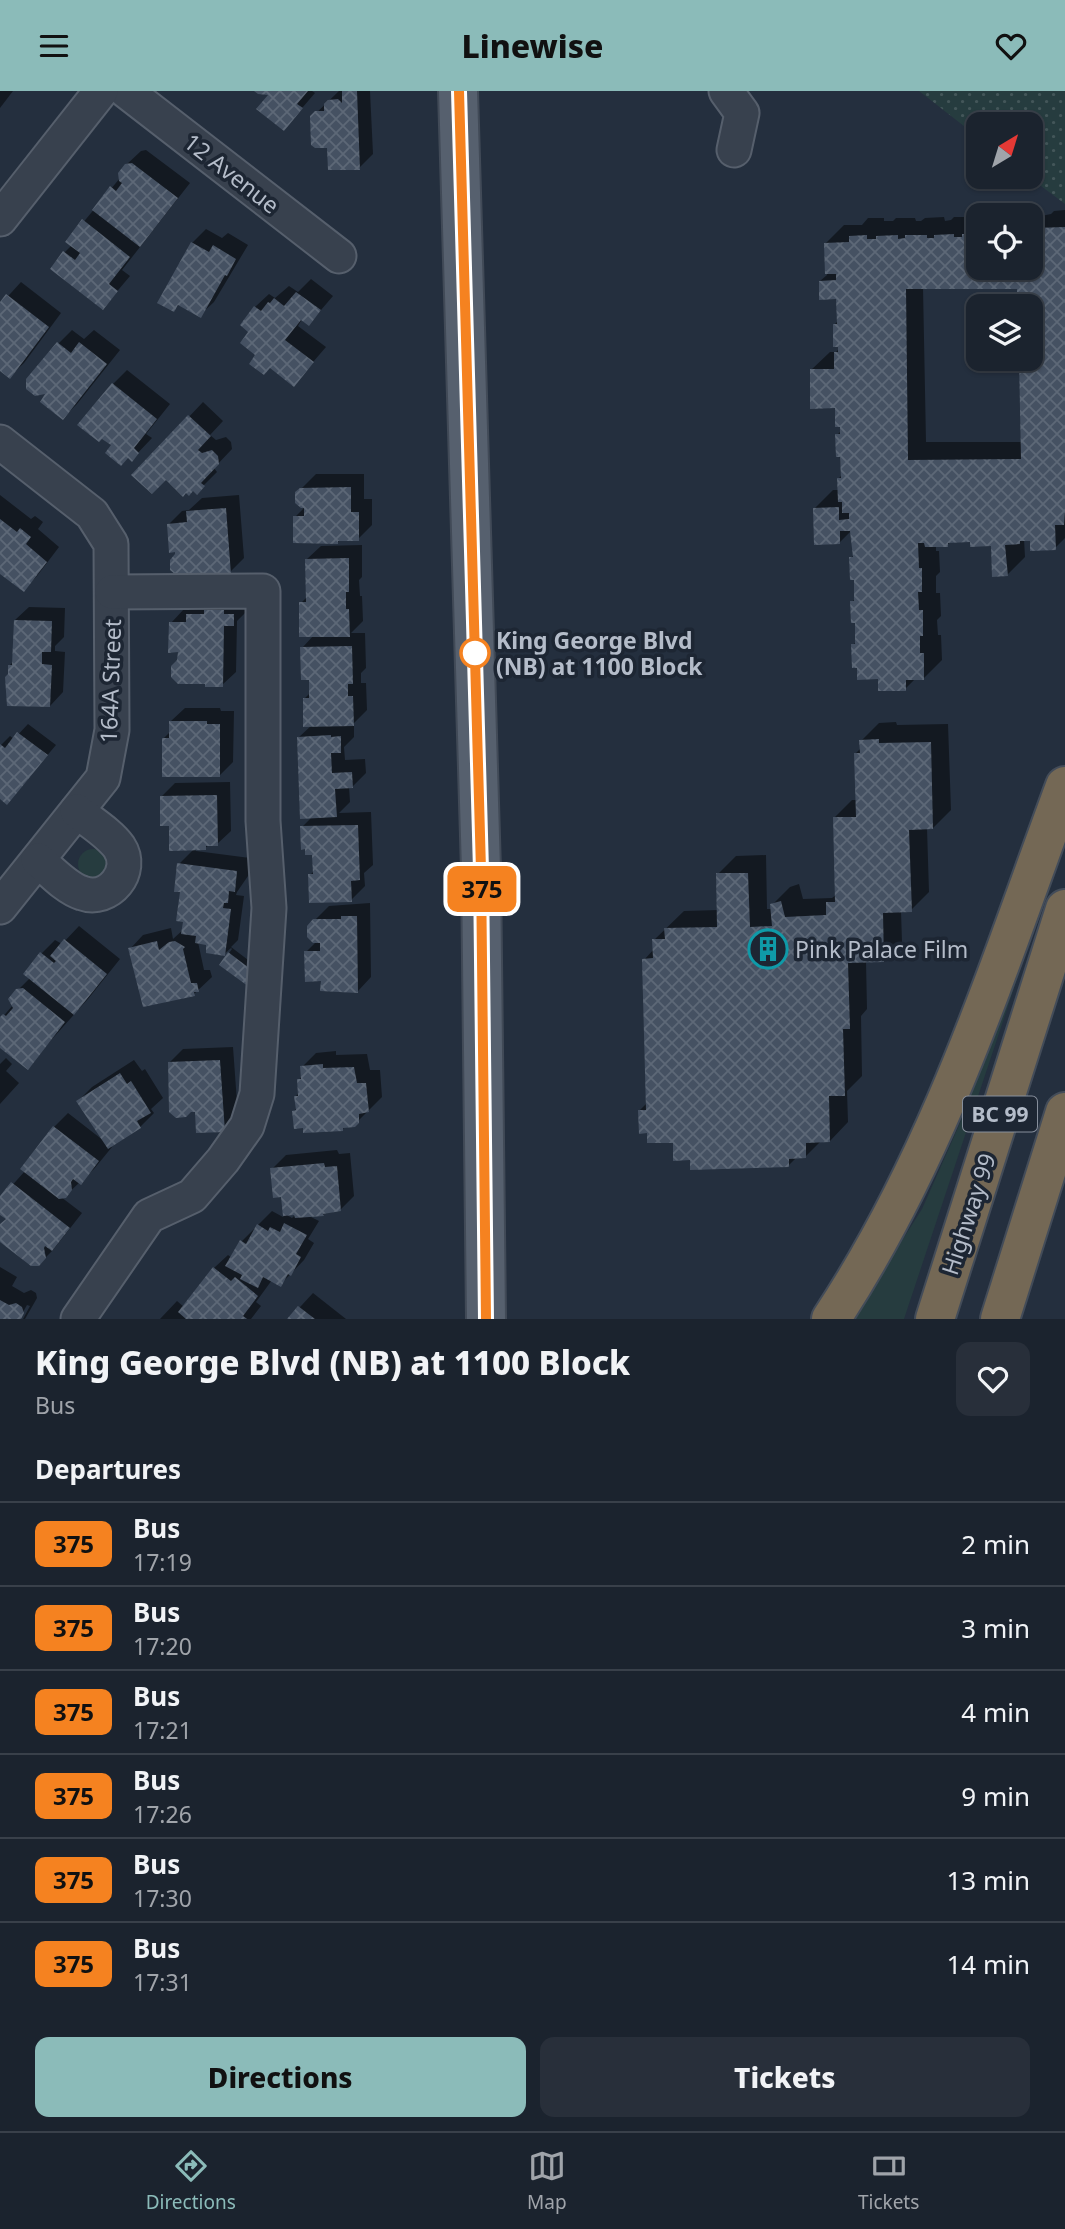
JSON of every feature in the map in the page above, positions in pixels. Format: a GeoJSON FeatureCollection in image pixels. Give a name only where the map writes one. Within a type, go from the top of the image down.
{"type":"FeatureCollection","features":[{"type":"Feature","properties":{"kind":"highway"},"geometry":{"type":"LineString","coordinates":[[831,1319],[889,1222],[936,1126],[965,1059],[1065,786]]}},
{"type":"Feature","properties":{"kind":"highway","name":"Highway 99"},"geometry":{"type":"LineString","coordinates":[[935,1319],[1065,909]]}},
{"type":"Feature","properties":{"kind":"highway","name":"BC 99"},"geometry":{"type":"LineString","coordinates":[[1000,1319],[1065,1112]]}},
{"type":"Feature","properties":{"kind":"main road"},"geometry":{"type":"LineString","coordinates":[[458,91],[481,870],[486,1319]]}},
{"type":"Feature","properties":{"kind":"street"},"geometry":{"type":"LineString","coordinates":[[0,219],[101,91]]}},
{"type":"Feature","properties":{"kind":"street","name":"12 Avenue"},"geometry":{"type":"LineString","coordinates":[[126,91],[338,256]]}},
{"type":"Feature","properties":{"kind":"street"},"geometry":{"type":"LineString","coordinates":[[726,91],[742,113],[734,149]]}},
{"type":"Feature","properties":{"kind":"street","name":"164A Street"},"geometry":{"type":"LineString","coordinates":[[0,442],[92,514],[111,544],[112,592],[112,730],[103,778],[0,907]]}},
{"type":"Feature","properties":{"kind":"street"},"geometry":{"type":"LineString","coordinates":[[78,1319],[149,1216],[192,1196],[223,1160],[247,1126],[257,1094],[269,908],[263,821],[263,591],[112,592]]}},
{"type":"Feature","properties":{"kind":"street"},"geometry":{"type":"LineString","coordinates":[[38,860],[81,893],[101,894],[117,884],[124,865],[123,855],[118,846],[77,811]]}},
{"type":"Feature","properties":{"kind":"green space"},"geometry":{"type":"Polygon","coordinates":[[[919,91],[1065,91],[1065,204],[1043,188],[1043,112],[966,112],[966,128],[919,91]]]}},
{"type":"Feature","properties":{"kind":"green space"},"geometry":{"type":"Polygon","coordinates":[[[93,849],[99,850],[107,858],[107,870],[99,878],[93,879],[87,878],[79,870],[78,864],[79,858],[87,850],[93,849]]]}},
{"type":"Feature","properties":{"kind":"green space"},"geometry":{"type":"Polygon","coordinates":[[[1020,970],[904,1319],[852,1319],[922,1209],[960,1123],[1020,970]]]}},
{"type":"Feature","properties":{"kind":"building"},"geometry":{"type":"Polygon","coordinates":[[[254,91],[308,91],[297,104],[303,108],[284,131],[256,109],[268,95],[254,91]]]}},
{"type":"Feature","properties":{"kind":"building"},"geometry":{"type":"Polygon","coordinates":[[[342,91],[357,91],[360,170],[328,170],[327,148],[315,148],[311,145],[310,116],[315,111],[324,111],[324,104],[328,100],[338,99],[342,103],[342,91]]]}},
{"type":"Feature","properties":{"kind":"building"},"geometry":{"type":"Polygon","coordinates":[[[132,163],[178,198],[140,247],[92,210],[110,186],[116,191],[122,183],[118,173],[125,164],[132,163]]]}},
{"type":"Feature","properties":{"kind":"building"},"geometry":{"type":"Polygon","coordinates":[[[82,219],[130,257],[109,284],[118,291],[103,310],[50,269],[63,251],[75,260],[80,253],[65,242],[82,219]]]}},
{"type":"Feature","properties":{"kind":"building"},"geometry":{"type":"Polygon","coordinates":[[[1065,227],[1064,525],[1055,525],[1056,550],[1030,551],[1030,541],[1005,545],[1008,576],[992,577],[991,546],[970,547],[970,542],[948,543],[948,547],[925,547],[924,543],[918,543],[919,568],[922,568],[922,592],[918,592],[919,610],[923,610],[920,653],[924,653],[924,680],[906,680],[906,691],[878,691],[878,679],[857,680],[857,668],[852,668],[851,644],[855,644],[855,623],[851,623],[850,601],[854,601],[854,580],[850,580],[849,557],[853,557],[850,531],[840,531],[840,544],[814,545],[813,508],[839,507],[839,520],[849,519],[849,513],[842,513],[842,502],[838,502],[837,478],[841,478],[840,457],[836,457],[835,434],[840,434],[840,427],[835,427],[835,408],[810,409],[810,369],[834,369],[834,352],[838,352],[838,347],[833,347],[833,324],[837,324],[836,299],[819,300],[819,281],[836,280],[836,274],[825,274],[824,243],[849,242],[849,236],[867,235],[867,239],[876,239],[876,236],[898,235],[898,239],[905,238],[905,235],[927,235],[927,238],[934,238],[934,235],[954,234],[954,237],[962,237],[962,234],[966,234],[966,280],[1043,280],[1043,228],[1065,227]],[[906,289],[908,460],[1021,459],[1019,371],[1043,371],[1043,294],[1017,294],[1017,289],[906,289]]]}},
{"type":"Feature","properties":{"kind":"building"},"geometry":{"type":"Polygon","coordinates":[[[191,242],[209,252],[213,245],[236,259],[201,318],[178,305],[174,312],[157,303],[191,242]]]}},
{"type":"Feature","properties":{"kind":"building"},"geometry":{"type":"Polygon","coordinates":[[[296,292],[321,310],[309,326],[301,320],[285,340],[314,362],[294,387],[270,368],[264,375],[249,364],[255,355],[240,343],[248,332],[240,325],[254,306],[261,311],[274,298],[284,306],[296,292]]]}},
{"type":"Feature","properties":{"kind":"building"},"geometry":{"type":"Polygon","coordinates":[[[6,294],[49,327],[10,379],[0,371],[0,302],[6,294]]]}},
{"type":"Feature","properties":{"kind":"building"},"geometry":{"type":"Polygon","coordinates":[[[57,342],[71,353],[79,342],[107,364],[63,420],[40,402],[45,394],[35,396],[26,389],[26,379],[57,342]]]}},
{"type":"Feature","properties":{"kind":"building"},"geometry":{"type":"Polygon","coordinates":[[[112,383],[157,419],[134,448],[139,453],[132,462],[128,458],[121,466],[105,453],[111,445],[102,439],[99,442],[77,425],[112,383]]]}},
{"type":"Feature","properties":{"kind":"building"},"geometry":{"type":"Polygon","coordinates":[[[188,415],[211,436],[198,450],[202,453],[212,450],[218,456],[219,464],[201,483],[205,486],[197,495],[193,491],[189,496],[186,493],[183,497],[166,480],[152,494],[131,475],[188,415]]]}},
{"type":"Feature","properties":{"kind":"building"},"geometry":{"type":"Polygon","coordinates":[[[351,487],[351,512],[359,512],[359,541],[338,541],[338,544],[293,543],[293,516],[304,516],[304,508],[295,503],[295,492],[300,488],[351,487]]]}},
{"type":"Feature","properties":{"kind":"building"},"geometry":{"type":"Polygon","coordinates":[[[226,508],[231,574],[176,575],[170,570],[170,560],[175,552],[169,553],[167,524],[187,522],[186,511],[226,508]]]}},
{"type":"Feature","properties":{"kind":"building"},"geometry":{"type":"Polygon","coordinates":[[[0,519],[17,532],[20,528],[31,537],[26,544],[47,562],[24,592],[0,574],[0,519]]]}},
{"type":"Feature","properties":{"kind":"building"},"geometry":{"type":"Polygon","coordinates":[[[349,558],[346,609],[349,609],[350,637],[299,637],[299,602],[306,602],[305,559],[349,558]]]}},
{"type":"Feature","properties":{"kind":"building"},"geometry":{"type":"Polygon","coordinates":[[[204,610],[224,610],[224,614],[234,614],[234,626],[224,626],[223,687],[178,684],[171,677],[171,666],[177,660],[178,652],[168,653],[169,622],[186,622],[186,614],[204,614],[204,610]]]}},
{"type":"Feature","properties":{"kind":"building"},"geometry":{"type":"Polygon","coordinates":[[[14,620],[52,621],[51,652],[42,652],[42,664],[52,665],[50,707],[7,706],[5,677],[8,674],[8,665],[12,665],[14,620]]]}},
{"type":"Feature","properties":{"kind":"building"},"geometry":{"type":"Polygon","coordinates":[[[352,646],[353,684],[348,684],[348,696],[353,696],[354,726],[303,727],[303,698],[309,698],[309,680],[301,680],[300,647],[352,646]]]}},
{"type":"Feature","properties":{"kind":"building"},"geometry":{"type":"Polygon","coordinates":[[[169,721],[207,721],[207,724],[220,724],[220,777],[162,777],[162,738],[169,738],[169,721]]]}},
{"type":"Feature","properties":{"kind":"building"},"geometry":{"type":"Polygon","coordinates":[[[17,732],[48,755],[7,805],[0,799],[0,744],[5,748],[17,732]]]}},
{"type":"Feature","properties":{"kind":"building"},"geometry":{"type":"Polygon","coordinates":[[[341,736],[341,753],[331,753],[332,773],[352,772],[353,788],[335,789],[337,817],[300,819],[297,737],[341,736]]]}},
{"type":"Feature","properties":{"kind":"building","name":"Pink Palace Film"},"geometry":{"type":"Polygon","coordinates":[[[879,739],[879,743],[931,742],[933,829],[909,830],[912,912],[883,913],[884,962],[848,963],[850,1029],[843,1029],[845,1096],[829,1096],[830,1142],[806,1143],[806,1158],[789,1159],[789,1167],[690,1170],[690,1160],[673,1161],[673,1143],[647,1143],[647,1133],[639,1134],[638,1110],[646,1110],[642,959],[653,958],[652,939],[665,939],[664,928],[717,927],[716,873],[748,873],[750,927],[772,926],[770,904],[781,901],[785,917],[826,915],[826,902],[835,902],[833,817],[856,817],[854,753],[860,753],[859,740],[879,739]]]}},
{"type":"Feature","properties":{"kind":"building"},"geometry":{"type":"Polygon","coordinates":[[[217,795],[218,846],[206,846],[206,850],[169,851],[169,826],[160,826],[160,796],[217,795]]]}},
{"type":"Feature","properties":{"kind":"building"},"geometry":{"type":"Polygon","coordinates":[[[358,825],[360,880],[351,881],[352,902],[309,903],[308,874],[313,874],[312,855],[305,855],[305,849],[301,850],[300,826],[358,825]]]}},
{"type":"Feature","properties":{"kind":"building"},"geometry":{"type":"Polygon","coordinates":[[[177,863],[237,871],[235,892],[229,891],[228,903],[224,903],[223,908],[231,909],[225,956],[206,953],[206,945],[195,943],[196,936],[181,934],[183,922],[176,921],[180,892],[174,892],[177,863]]]}},
{"type":"Feature","properties":{"kind":"building"},"geometry":{"type":"Polygon","coordinates":[[[341,916],[357,916],[358,993],[320,991],[321,981],[305,982],[304,951],[320,951],[320,943],[313,943],[307,937],[307,926],[313,919],[341,919],[341,916]]]}},
{"type":"Feature","properties":{"kind":"building"},"geometry":{"type":"Polygon","coordinates":[[[64,939],[107,974],[74,1015],[23,974],[40,952],[54,963],[56,961],[50,956],[64,939]]]}},
{"type":"Feature","properties":{"kind":"building"},"geometry":{"type":"Polygon","coordinates":[[[157,941],[159,950],[175,941],[185,947],[183,949],[191,983],[197,983],[199,992],[194,992],[195,996],[143,1007],[128,948],[157,941]]]}},
{"type":"Feature","properties":{"kind":"building"},"geometry":{"type":"Polygon","coordinates":[[[228,952],[253,971],[252,989],[219,965],[228,952]]]}},
{"type":"Feature","properties":{"kind":"building"},"geometry":{"type":"Polygon","coordinates":[[[23,988],[65,1022],[28,1070],[0,1048],[0,1017],[3,1014],[6,1016],[13,1008],[8,999],[16,989],[23,988]]]}},
{"type":"Feature","properties":{"kind":"building"},"geometry":{"type":"Polygon","coordinates":[[[220,1060],[225,1132],[196,1133],[195,1112],[176,1118],[169,1112],[168,1062],[220,1060]]]}},
{"type":"Feature","properties":{"kind":"building"},"geometry":{"type":"Polygon","coordinates":[[[323,1064],[323,1068],[354,1067],[357,1083],[366,1083],[369,1112],[359,1114],[359,1123],[355,1127],[343,1128],[343,1131],[303,1133],[303,1128],[294,1129],[292,1111],[296,1110],[294,1096],[298,1096],[297,1079],[301,1079],[300,1066],[323,1064]]]}},
{"type":"Feature","properties":{"kind":"building"},"geometry":{"type":"Polygon","coordinates":[[[120,1073],[127,1084],[131,1081],[151,1113],[137,1121],[141,1128],[108,1149],[76,1101],[120,1073]]]}},
{"type":"Feature","properties":{"kind":"building"},"geometry":{"type":"Polygon","coordinates":[[[53,1126],[99,1161],[81,1185],[73,1179],[72,1190],[66,1198],[59,1199],[20,1169],[53,1126]]]}},
{"type":"Feature","properties":{"kind":"building"},"geometry":{"type":"Polygon","coordinates":[[[324,1163],[325,1167],[337,1166],[341,1211],[323,1214],[324,1216],[283,1216],[281,1197],[273,1198],[270,1168],[324,1163]]]}},
{"type":"Feature","properties":{"kind":"building"},"geometry":{"type":"Polygon","coordinates":[[[11,1182],[70,1228],[52,1251],[45,1246],[46,1258],[39,1266],[31,1266],[0,1242],[0,1224],[6,1219],[0,1215],[0,1196],[11,1182]]]}},
{"type":"Feature","properties":{"kind":"building"},"geometry":{"type":"Polygon","coordinates":[[[284,1223],[307,1235],[296,1254],[301,1257],[291,1276],[288,1274],[281,1287],[263,1277],[258,1288],[240,1279],[242,1275],[225,1266],[240,1240],[246,1244],[257,1224],[268,1231],[270,1227],[280,1232],[284,1223]]]}},
{"type":"Feature","properties":{"kind":"building"},"geometry":{"type":"Polygon","coordinates":[[[213,1267],[231,1281],[235,1277],[258,1296],[243,1316],[247,1319],[186,1319],[178,1312],[213,1267]]]}},
{"type":"Feature","properties":{"kind":"building"},"geometry":{"type":"Polygon","coordinates":[[[0,1300],[22,1307],[24,1313],[21,1319],[0,1319],[0,1300]]]}},
{"type":"Feature","properties":{"kind":"building"},"geometry":{"type":"Polygon","coordinates":[[[298,1306],[315,1319],[287,1319],[298,1306]]]}},
{"type":"Feature","properties":{"kind":"bus line","name":"375"},"geometry":{"type":"LineString","coordinates":[[459,91],[481,870],[486,1319]]}},
{"type":"Feature","properties":{"kind":"place","name":"King George Blvd (NB) at 1100 Block"},"geometry":{"type":"Point","coordinates":[475,653]}},
{"type":"Feature","properties":{"kind":"place","name":"Pink Palace Film"},"geometry":{"type":"Point","coordinates":[768,949]}}]}
